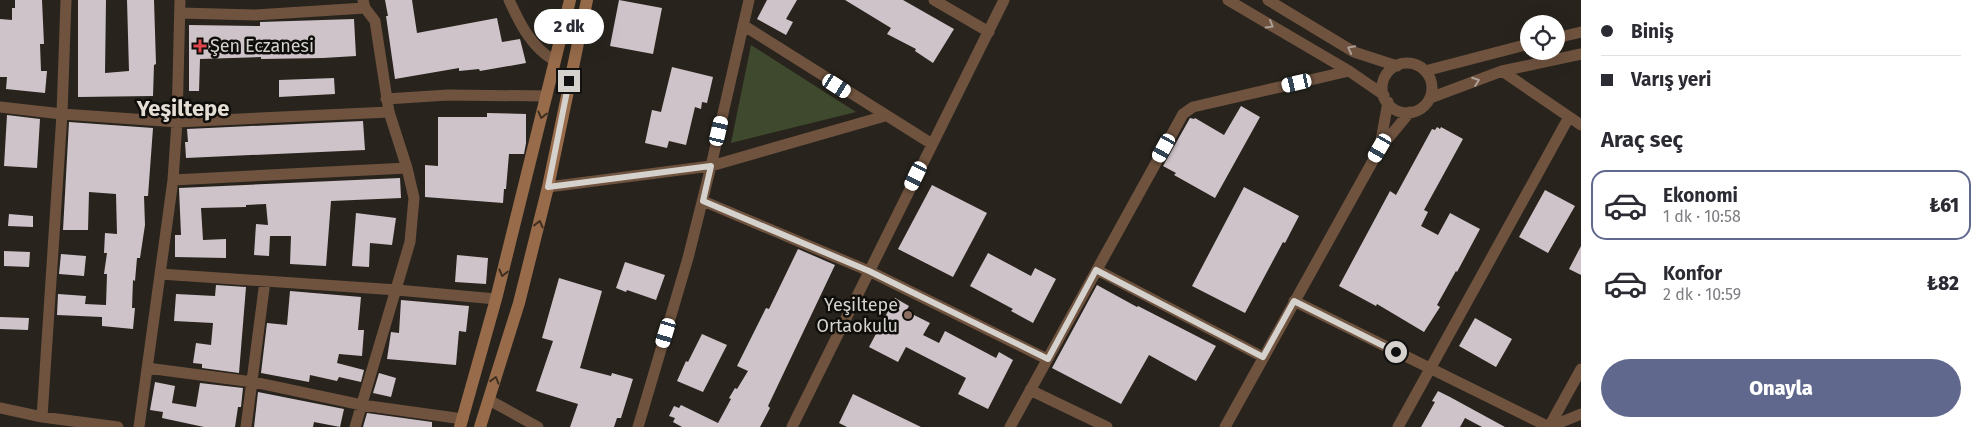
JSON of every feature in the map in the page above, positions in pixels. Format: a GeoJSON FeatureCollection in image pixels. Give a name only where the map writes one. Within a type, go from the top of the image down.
{"type":"FeatureCollection","features":[{"type":"Feature","properties":{"kind":"main road"},"geometry":{"type":"LineString","coordinates":[[462,423],[496,300],[570,0]]}},
{"type":"Feature","properties":{"kind":"main road"},"geometry":{"type":"LineString","coordinates":[[480,427],[519,303],[548,187],[587,0]]}},
{"type":"Feature","properties":{"kind":"street"},"geometry":{"type":"LineString","coordinates":[[42,417],[62,114],[66,0]]}},
{"type":"Feature","properties":{"kind":"street"},"geometry":{"type":"LineString","coordinates":[[139,427],[173,180],[177,122],[180,0]]}},
{"type":"Feature","properties":{"kind":"street"},"geometry":{"type":"LineString","coordinates":[[509,0],[522,28],[543,54],[555,61]]}},
{"type":"Feature","properties":{"kind":"street"},"geometry":{"type":"LineString","coordinates":[[638,427],[703,201],[749,0]]}},
{"type":"Feature","properties":{"kind":"street"},"geometry":{"type":"LineString","coordinates":[[934,0],[988,32]]}},
{"type":"Feature","properties":{"kind":"street"},"geometry":{"type":"LineString","coordinates":[[792,427],[1004,0]]}},
{"type":"Feature","properties":{"kind":"street"},"geometry":{"type":"LineString","coordinates":[[1228,0],[1349,71],[1401,112],[1418,110],[1430,98],[1502,71],[1581,54]]}},
{"type":"Feature","properties":{"kind":"street"},"geometry":{"type":"LineString","coordinates":[[1268,0],[1354,52],[1397,66]]}},
{"type":"Feature","properties":{"kind":"street"},"geometry":{"type":"LineString","coordinates":[[180,13],[255,14],[364,4],[375,21],[386,99],[408,168],[414,198],[410,242],[355,427]]}},
{"type":"Feature","properties":{"kind":"street"},"geometry":{"type":"LineString","coordinates":[[743,26],[932,144]]}},
{"type":"Feature","properties":{"kind":"street"},"geometry":{"type":"LineString","coordinates":[[1565,36],[1581,32]]}},
{"type":"Feature","properties":{"kind":"street"},"geometry":{"type":"LineString","coordinates":[[1425,71],[1520,46]]}},
{"type":"Feature","properties":{"kind":"street"},"geometry":{"type":"LineString","coordinates":[[1380,148],[1386,99],[1384,79],[1388,72],[1397,66],[1408,63],[1416,64],[1425,71],[1432,82],[1430,98]]}},
{"type":"Feature","properties":{"kind":"street"},"geometry":{"type":"LineString","coordinates":[[1010,427],[1183,114],[1193,107],[1349,71]]}},
{"type":"Feature","properties":{"kind":"street"},"geometry":{"type":"LineString","coordinates":[[1502,71],[1581,125]]}},
{"type":"Feature","properties":{"kind":"street"},"geometry":{"type":"LineString","coordinates":[[386,99],[448,95],[547,96]]}},
{"type":"Feature","properties":{"kind":"street"},"geometry":{"type":"LineString","coordinates":[[0,107],[62,114],[177,122],[389,112]]}},
{"type":"Feature","properties":{"kind":"street"},"geometry":{"type":"LineString","coordinates":[[1225,427],[1380,148],[1410,112]]}},
{"type":"Feature","properties":{"kind":"street"},"geometry":{"type":"LineString","coordinates":[[548,187],[711,166],[885,116]]}},
{"type":"Feature","properties":{"kind":"street"},"geometry":{"type":"LineString","coordinates":[[1398,427],[1569,117]]}},
{"type":"Feature","properties":{"kind":"street"},"geometry":{"type":"LineString","coordinates":[[173,180],[408,168]]}},
{"type":"Feature","properties":{"kind":"street"},"geometry":{"type":"LineString","coordinates":[[703,201],[869,271],[1048,359]]}},
{"type":"Feature","properties":{"kind":"street"},"geometry":{"type":"LineString","coordinates":[[1096,270],[1263,357]]}},
{"type":"Feature","properties":{"kind":"street"},"geometry":{"type":"LineString","coordinates":[[160,274],[397,290],[496,300]]}},
{"type":"Feature","properties":{"kind":"street"},"geometry":{"type":"LineString","coordinates":[[246,427],[265,280]]}},
{"type":"Feature","properties":{"kind":"street"},"geometry":{"type":"LineString","coordinates":[[1294,301],[1549,427],[1581,414]]}},
{"type":"Feature","properties":{"kind":"street"},"geometry":{"type":"LineString","coordinates":[[147,368],[253,382],[362,405],[462,423]]}},
{"type":"Feature","properties":{"kind":"street"},"geometry":{"type":"LineString","coordinates":[[1549,427],[1581,370]]}},
{"type":"Feature","properties":{"kind":"street"},"geometry":{"type":"LineString","coordinates":[[1030,390],[1107,427]]}},
{"type":"Feature","properties":{"kind":"street"},"geometry":{"type":"LineString","coordinates":[[489,400],[538,427]]}},
{"type":"Feature","properties":{"kind":"street"},"geometry":{"type":"LineString","coordinates":[[0,408],[42,417],[118,427]]}},
{"type":"Feature","properties":{"kind":"green space"},"geometry":{"type":"Polygon","coordinates":[[[751,45],[856,112],[731,143],[751,45]]]}},
{"type":"Feature","properties":{"kind":"building"},"geometry":{"type":"Polygon","coordinates":[[[15,0],[42,0],[44,44],[40,44],[41,71],[47,71],[45,93],[6,89],[7,77],[0,77],[0,19],[12,20],[12,8],[15,8],[15,0]]]}},
{"type":"Feature","properties":{"kind":"building"},"geometry":{"type":"Polygon","coordinates":[[[78,0],[106,0],[105,73],[129,71],[127,0],[154,0],[156,64],[154,65],[153,96],[78,97],[78,0]]]}},
{"type":"Feature","properties":{"kind":"building"},"geometry":{"type":"Polygon","coordinates":[[[385,0],[412,0],[417,33],[497,18],[502,42],[520,39],[526,63],[480,71],[479,69],[459,71],[459,68],[395,79],[385,0]]]}},
{"type":"Feature","properties":{"kind":"building"},"geometry":{"type":"Polygon","coordinates":[[[619,0],[662,8],[653,54],[610,46],[619,0]]]}},
{"type":"Feature","properties":{"kind":"building"},"geometry":{"type":"Polygon","coordinates":[[[767,0],[797,0],[786,19],[793,22],[786,35],[757,19],[767,0]]]}},
{"type":"Feature","properties":{"kind":"building"},"geometry":{"type":"Polygon","coordinates":[[[845,0],[903,0],[954,29],[933,63],[915,51],[916,49],[887,34],[891,28],[845,0]]]}},
{"type":"Feature","properties":{"kind":"building"},"geometry":{"type":"Polygon","coordinates":[[[354,19],[356,56],[200,59],[199,91],[189,91],[189,25],[260,26],[260,22],[354,19]]]}},
{"type":"Feature","properties":{"kind":"building"},"geometry":{"type":"Polygon","coordinates":[[[672,67],[713,77],[707,103],[702,102],[701,109],[695,107],[686,145],[669,141],[667,148],[645,143],[652,110],[661,112],[672,67]]]}},
{"type":"Feature","properties":{"kind":"building"},"geometry":{"type":"Polygon","coordinates":[[[334,78],[335,94],[279,97],[279,80],[334,78]]]}},
{"type":"Feature","properties":{"kind":"building"},"geometry":{"type":"Polygon","coordinates":[[[1241,106],[1260,117],[1215,198],[1174,175],[1176,173],[1163,166],[1190,118],[1195,118],[1224,135],[1241,106]]]}},
{"type":"Feature","properties":{"kind":"building"},"geometry":{"type":"Polygon","coordinates":[[[487,113],[526,114],[524,154],[509,154],[503,203],[425,197],[425,165],[438,166],[438,117],[487,117],[487,113]]]}},
{"type":"Feature","properties":{"kind":"building"},"geometry":{"type":"Polygon","coordinates":[[[7,115],[40,119],[37,168],[4,166],[7,115]]]}},
{"type":"Feature","properties":{"kind":"building"},"geometry":{"type":"Polygon","coordinates":[[[363,121],[365,150],[186,158],[185,142],[188,142],[187,129],[363,121]]]}},
{"type":"Feature","properties":{"kind":"building"},"geometry":{"type":"Polygon","coordinates":[[[69,122],[153,128],[148,196],[144,196],[145,225],[140,258],[137,258],[135,281],[133,280],[132,308],[135,308],[133,329],[102,326],[102,317],[57,315],[58,294],[86,296],[85,304],[106,305],[107,274],[104,274],[107,253],[104,253],[105,233],[117,234],[116,194],[89,192],[88,230],[63,230],[69,122]]]}},
{"type":"Feature","properties":{"kind":"building"},"geometry":{"type":"Polygon","coordinates":[[[1437,127],[1440,129],[1441,127],[1463,139],[1424,210],[1428,212],[1421,226],[1438,235],[1450,213],[1480,229],[1437,305],[1440,307],[1424,332],[1377,304],[1376,306],[1339,286],[1390,191],[1396,195],[1432,129],[1435,130],[1437,127]]]}},
{"type":"Feature","properties":{"kind":"building"},"geometry":{"type":"Polygon","coordinates":[[[400,178],[401,198],[331,201],[326,266],[290,264],[291,236],[270,236],[269,256],[254,255],[256,224],[268,225],[266,204],[246,205],[246,207],[201,208],[203,240],[226,239],[226,258],[175,257],[175,235],[181,235],[179,188],[400,178]]]}},
{"type":"Feature","properties":{"kind":"building"},"geometry":{"type":"Polygon","coordinates":[[[932,185],[987,213],[953,277],[898,249],[932,185]]]}},
{"type":"Feature","properties":{"kind":"building"},"geometry":{"type":"Polygon","coordinates":[[[1244,187],[1299,216],[1245,313],[1192,286],[1244,187]]]}},
{"type":"Feature","properties":{"kind":"building"},"geometry":{"type":"Polygon","coordinates":[[[1545,190],[1575,206],[1548,253],[1519,237],[1545,190]]]}},
{"type":"Feature","properties":{"kind":"building"},"geometry":{"type":"Polygon","coordinates":[[[356,213],[396,218],[392,245],[370,243],[369,267],[352,266],[356,213]]]}},
{"type":"Feature","properties":{"kind":"building"},"geometry":{"type":"Polygon","coordinates":[[[9,214],[33,216],[33,227],[8,226],[9,214]]]}},
{"type":"Feature","properties":{"kind":"building"},"geometry":{"type":"Polygon","coordinates":[[[1581,246],[1581,275],[1569,269],[1581,246]]]}},
{"type":"Feature","properties":{"kind":"building"},"geometry":{"type":"Polygon","coordinates":[[[798,249],[835,265],[768,406],[770,408],[760,427],[682,427],[673,422],[675,418],[669,416],[674,406],[679,408],[681,405],[718,423],[731,399],[729,398],[748,371],[737,366],[766,308],[769,309],[798,249]]]}},
{"type":"Feature","properties":{"kind":"building"},"geometry":{"type":"Polygon","coordinates":[[[4,251],[30,252],[29,267],[4,266],[4,251]]]}},
{"type":"Feature","properties":{"kind":"building"},"geometry":{"type":"Polygon","coordinates":[[[988,253],[1031,276],[1035,268],[1056,279],[1033,323],[1011,311],[1013,309],[970,286],[988,253]]]}},
{"type":"Feature","properties":{"kind":"building"},"geometry":{"type":"Polygon","coordinates":[[[61,254],[86,256],[84,276],[59,274],[61,254]]]}},
{"type":"Feature","properties":{"kind":"building"},"geometry":{"type":"Polygon","coordinates":[[[457,255],[488,258],[486,284],[455,282],[457,255]]]}},
{"type":"Feature","properties":{"kind":"building"},"geometry":{"type":"Polygon","coordinates":[[[625,262],[665,275],[656,300],[616,288],[625,262]]]}},
{"type":"Feature","properties":{"kind":"building"},"geometry":{"type":"Polygon","coordinates":[[[559,278],[602,291],[580,368],[611,376],[612,373],[633,379],[621,418],[617,418],[614,427],[570,427],[578,404],[536,391],[553,341],[542,338],[559,278]]]}},
{"type":"Feature","properties":{"kind":"building"},"geometry":{"type":"Polygon","coordinates":[[[216,285],[246,287],[239,373],[202,368],[202,364],[193,363],[196,343],[211,345],[213,323],[174,321],[176,294],[215,296],[216,285]]]}},
{"type":"Feature","properties":{"kind":"building"},"geometry":{"type":"Polygon","coordinates":[[[1097,285],[1216,346],[1196,381],[1149,355],[1121,404],[1052,368],[1097,285]]]}},
{"type":"Feature","properties":{"kind":"building"},"geometry":{"type":"Polygon","coordinates":[[[290,291],[361,297],[358,330],[364,330],[362,356],[339,354],[337,363],[364,370],[361,382],[339,377],[337,381],[310,375],[309,382],[261,373],[267,323],[287,325],[290,291]]]}},
{"type":"Feature","properties":{"kind":"building"},"geometry":{"type":"Polygon","coordinates":[[[895,298],[909,306],[906,311],[930,323],[923,335],[939,343],[945,331],[996,358],[999,352],[1013,360],[988,409],[958,394],[966,378],[906,347],[898,362],[869,347],[895,298]]]}},
{"type":"Feature","properties":{"kind":"building"},"geometry":{"type":"Polygon","coordinates":[[[401,300],[469,306],[466,332],[459,331],[456,365],[387,359],[391,332],[399,333],[401,300]]]}},
{"type":"Feature","properties":{"kind":"building"},"geometry":{"type":"Polygon","coordinates":[[[0,317],[29,318],[28,330],[0,329],[0,317]]]}},
{"type":"Feature","properties":{"kind":"building"},"geometry":{"type":"Polygon","coordinates":[[[1475,318],[1512,339],[1496,367],[1459,346],[1475,318]]]}},
{"type":"Feature","properties":{"kind":"building"},"geometry":{"type":"Polygon","coordinates":[[[702,334],[727,345],[703,392],[677,381],[702,334]]]}},
{"type":"Feature","properties":{"kind":"building"},"geometry":{"type":"Polygon","coordinates":[[[379,373],[396,378],[391,397],[373,393],[379,373]]]}},
{"type":"Feature","properties":{"kind":"building"},"geometry":{"type":"Polygon","coordinates":[[[155,382],[175,386],[172,403],[196,407],[200,383],[243,388],[241,407],[238,407],[235,427],[204,427],[162,418],[163,412],[150,410],[155,382]]]}},
{"type":"Feature","properties":{"kind":"building"},"geometry":{"type":"Polygon","coordinates":[[[1438,391],[1505,427],[1482,427],[1465,418],[1460,427],[1421,427],[1435,402],[1432,401],[1438,391]]]}},
{"type":"Feature","properties":{"kind":"building"},"geometry":{"type":"Polygon","coordinates":[[[258,392],[344,409],[340,427],[314,422],[313,427],[254,427],[258,392]]]}},
{"type":"Feature","properties":{"kind":"building"},"geometry":{"type":"Polygon","coordinates":[[[853,394],[921,427],[847,427],[839,423],[853,394]]]}},
{"type":"Feature","properties":{"kind":"building"},"geometry":{"type":"Polygon","coordinates":[[[367,413],[432,422],[432,427],[363,427],[367,413]]]}},
{"type":"Feature","properties":{"kind":"place","name":"Şen Eczanesi"},"geometry":{"type":"Point","coordinates":[200,46]}},
{"type":"Feature","properties":{"kind":"place","name":"Yeşiltepe Ortaokulu"},"geometry":{"type":"Point","coordinates":[908,315]}},
{"type":"Feature","properties":{"kind":"district","name":"Yeşiltepe"},"geometry":{"type":"Point","coordinates":[183,108]}},
{"type":"Feature","properties":{"kind":"route"},"geometry":{"type":"LineString","coordinates":[[569,81],[548,187],[711,166],[703,201],[869,271],[1048,359],[1096,270],[1263,357],[1294,301],[1396,352]]}}]}
